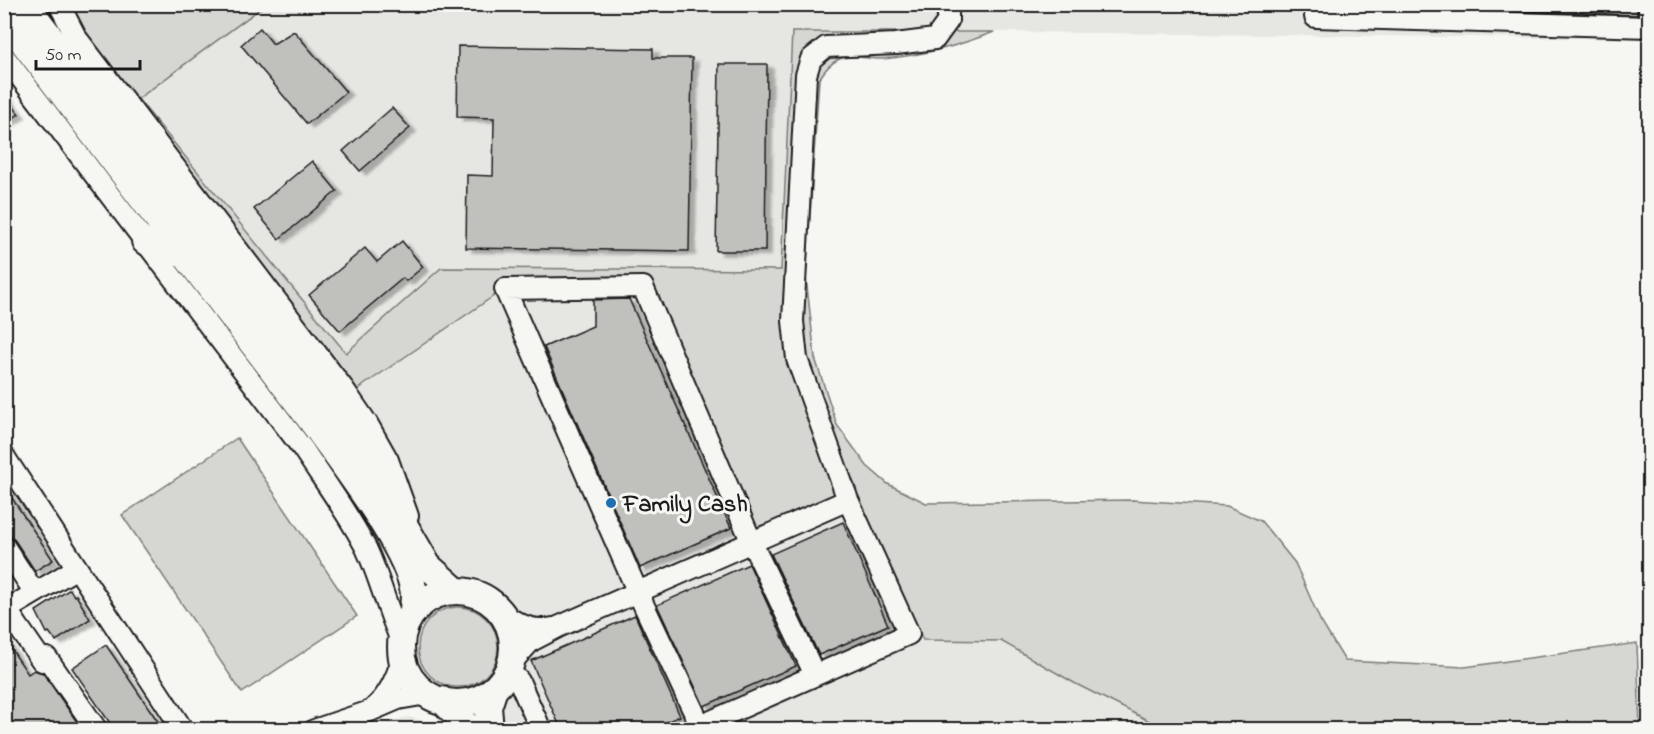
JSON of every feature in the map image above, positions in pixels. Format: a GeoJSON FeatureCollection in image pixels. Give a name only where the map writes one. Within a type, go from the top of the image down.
{"type":"FeatureCollection","features":[{"type":"Feature","properties":{"kind":"main road"},"geometry":{"type":"LineString","coordinates":[[25,4],[210,245],[341,421],[428,566],[456,591]]}},
{"type":"Feature","properties":{"kind":"main road"},"geometry":{"type":"LineString","coordinates":[[4,17],[361,489],[407,569],[414,593],[413,612]]}},
{"type":"Feature","properties":{"kind":"main road"},"geometry":{"type":"LineString","coordinates":[[145,241],[185,255]]}},
{"type":"Feature","properties":{"kind":"main road"},"geometry":{"type":"LineString","coordinates":[[470,729],[411,679],[402,650],[406,623],[413,612],[426,600],[440,593],[456,591],[472,593],[489,600],[504,615],[513,640],[504,674],[488,707],[490,729]]}},
{"type":"Feature","properties":{"kind":"main road"},"geometry":{"type":"LineString","coordinates":[[444,708],[481,697],[504,674]]}},
{"type":"Feature","properties":{"kind":"street"},"geometry":{"type":"LineString","coordinates":[[59,4],[76,37],[344,387],[368,423],[388,460],[420,550]]}},
{"type":"Feature","properties":{"kind":"street"},"geometry":{"type":"LineString","coordinates":[[814,675],[752,543],[644,287],[505,289],[695,727],[909,634],[848,500],[797,359],[793,321],[806,75],[811,59],[826,47],[896,44],[935,39],[948,21],[948,4]]}},
{"type":"Feature","properties":{"kind":"street"},"geometry":{"type":"LineString","coordinates":[[1316,4],[1315,17],[1649,27],[1649,4]]}},
{"type":"Feature","properties":{"kind":"street"},"geometry":{"type":"LineString","coordinates":[[4,56],[283,422],[339,502],[365,546],[376,571],[402,650],[390,690],[383,700],[370,711]]}},
{"type":"Feature","properties":{"kind":"street"},"geometry":{"type":"LineString","coordinates":[[4,456],[183,729]]}},
{"type":"Feature","properties":{"kind":"street"},"geometry":{"type":"LineString","coordinates":[[541,729],[519,681],[504,674],[531,641],[558,627],[848,500]]}},
{"type":"Feature","properties":{"kind":"street"},"geometry":{"type":"LineString","coordinates":[[4,546],[35,593]]}},
{"type":"Feature","properties":{"kind":"street"},"geometry":{"type":"LineString","coordinates":[[77,568],[6,608],[42,661],[47,658],[97,729]]}},
{"type":"Feature","properties":{"kind":"street"},"geometry":{"type":"LineString","coordinates":[[504,615],[528,628],[542,630],[558,627]]}},
{"type":"Feature","properties":{"kind":"street"},"geometry":{"type":"LineString","coordinates":[[314,729],[370,711],[398,699],[444,708]]}},
{"type":"Feature","properties":{"kind":"shaded area"},"geometry":{"type":"Polygon","coordinates":[[[34,5],[265,5],[138,99],[346,353],[441,268],[781,270],[792,32],[994,32],[926,53],[883,59],[842,58],[829,67],[819,79],[806,277],[815,358],[837,425],[867,466],[888,484],[926,503],[1132,500],[1227,506],[1261,521],[1295,563],[1320,620],[1345,661],[1465,667],[1637,643],[1640,729],[1165,729],[1076,684],[1001,641],[923,640],[852,489],[748,533],[643,287],[504,289],[340,404],[34,5]]]}},
{"type":"Feature","properties":{"kind":"shaded area"},"geometry":{"type":"Polygon","coordinates":[[[265,5],[1649,5],[1649,39],[917,31],[792,32],[781,270],[441,268],[346,353],[138,99],[265,5]]]}},
{"type":"Feature","properties":{"kind":"shaded area"},"geometry":{"type":"Polygon","coordinates":[[[643,287],[748,532],[852,489],[923,640],[1001,641],[1076,684],[1165,729],[505,729],[501,712],[503,695],[521,638],[544,622],[521,619],[446,568],[340,404],[364,385],[505,289],[643,287]]]}},
{"type":"Feature","properties":{"kind":"shaded area"},"geometry":{"type":"Polygon","coordinates":[[[237,438],[357,616],[242,693],[122,515],[237,438]]]}},
{"type":"Feature","properties":{"kind":"shaded area"},"geometry":{"type":"Polygon","coordinates":[[[458,607],[473,610],[486,619],[495,632],[498,647],[495,662],[486,675],[473,684],[458,687],[443,684],[430,675],[421,662],[418,647],[421,632],[430,619],[443,610],[458,607]]]}},
{"type":"Feature","properties":{"kind":"shaded area"},"geometry":{"type":"Polygon","coordinates":[[[408,717],[429,722],[431,729],[357,729],[408,717]]]}},
{"type":"Feature","properties":{"kind":"building"},"geometry":{"type":"Polygon","coordinates":[[[1363,4],[1637,4],[1637,15],[1363,6],[1363,4]]]}},
{"type":"Feature","properties":{"kind":"building"},"geometry":{"type":"Polygon","coordinates":[[[260,28],[273,44],[294,31],[346,92],[307,124],[241,45],[260,28]]]}},
{"type":"Feature","properties":{"kind":"building"},"geometry":{"type":"Polygon","coordinates":[[[458,46],[653,49],[653,58],[692,58],[689,251],[466,248],[467,175],[493,176],[494,118],[457,117],[458,46]]]}},
{"type":"Feature","properties":{"kind":"building"},"geometry":{"type":"Polygon","coordinates":[[[719,64],[767,64],[765,251],[716,251],[719,64]]]}},
{"type":"Feature","properties":{"kind":"building"},"geometry":{"type":"Polygon","coordinates":[[[4,94],[19,114],[4,124],[4,94]]]}},
{"type":"Feature","properties":{"kind":"building"},"geometry":{"type":"Polygon","coordinates":[[[392,108],[410,128],[360,171],[343,151],[392,108]]]}},
{"type":"Feature","properties":{"kind":"building"},"geometry":{"type":"Polygon","coordinates":[[[312,161],[337,191],[279,239],[254,209],[312,161]]]}},
{"type":"Feature","properties":{"kind":"building"},"geometry":{"type":"Polygon","coordinates":[[[402,241],[423,267],[406,281],[403,278],[340,331],[309,295],[365,248],[377,262],[402,241]]]}},
{"type":"Feature","properties":{"kind":"building"},"geometry":{"type":"Polygon","coordinates":[[[629,299],[731,528],[640,568],[544,347],[593,326],[593,300],[629,299]]]}},
{"type":"Feature","properties":{"kind":"building"},"geometry":{"type":"Polygon","coordinates":[[[4,486],[53,560],[35,571],[14,539],[4,533],[4,486]]]}},
{"type":"Feature","properties":{"kind":"building"},"geometry":{"type":"Polygon","coordinates":[[[843,522],[888,625],[819,655],[771,554],[843,522]]]}},
{"type":"Feature","properties":{"kind":"building"},"geometry":{"type":"Polygon","coordinates":[[[749,564],[796,666],[704,706],[657,605],[749,564]]]}},
{"type":"Feature","properties":{"kind":"building"},"geometry":{"type":"Polygon","coordinates":[[[70,589],[90,619],[56,641],[49,632],[47,633],[36,611],[70,589]]]}},
{"type":"Feature","properties":{"kind":"building"},"geometry":{"type":"Polygon","coordinates":[[[635,615],[680,716],[650,729],[561,729],[531,661],[635,615]]]}},
{"type":"Feature","properties":{"kind":"building"},"geometry":{"type":"Polygon","coordinates":[[[4,638],[28,674],[34,670],[43,673],[82,729],[10,729],[4,722],[4,638]]]}},
{"type":"Feature","properties":{"kind":"building"},"geometry":{"type":"Polygon","coordinates":[[[106,645],[163,729],[114,729],[72,668],[106,645]]]}},
{"type":"Feature","properties":{"kind":"place","name":"Family Cash"},"geometry":{"type":"Point","coordinates":[611,503]}}]}
